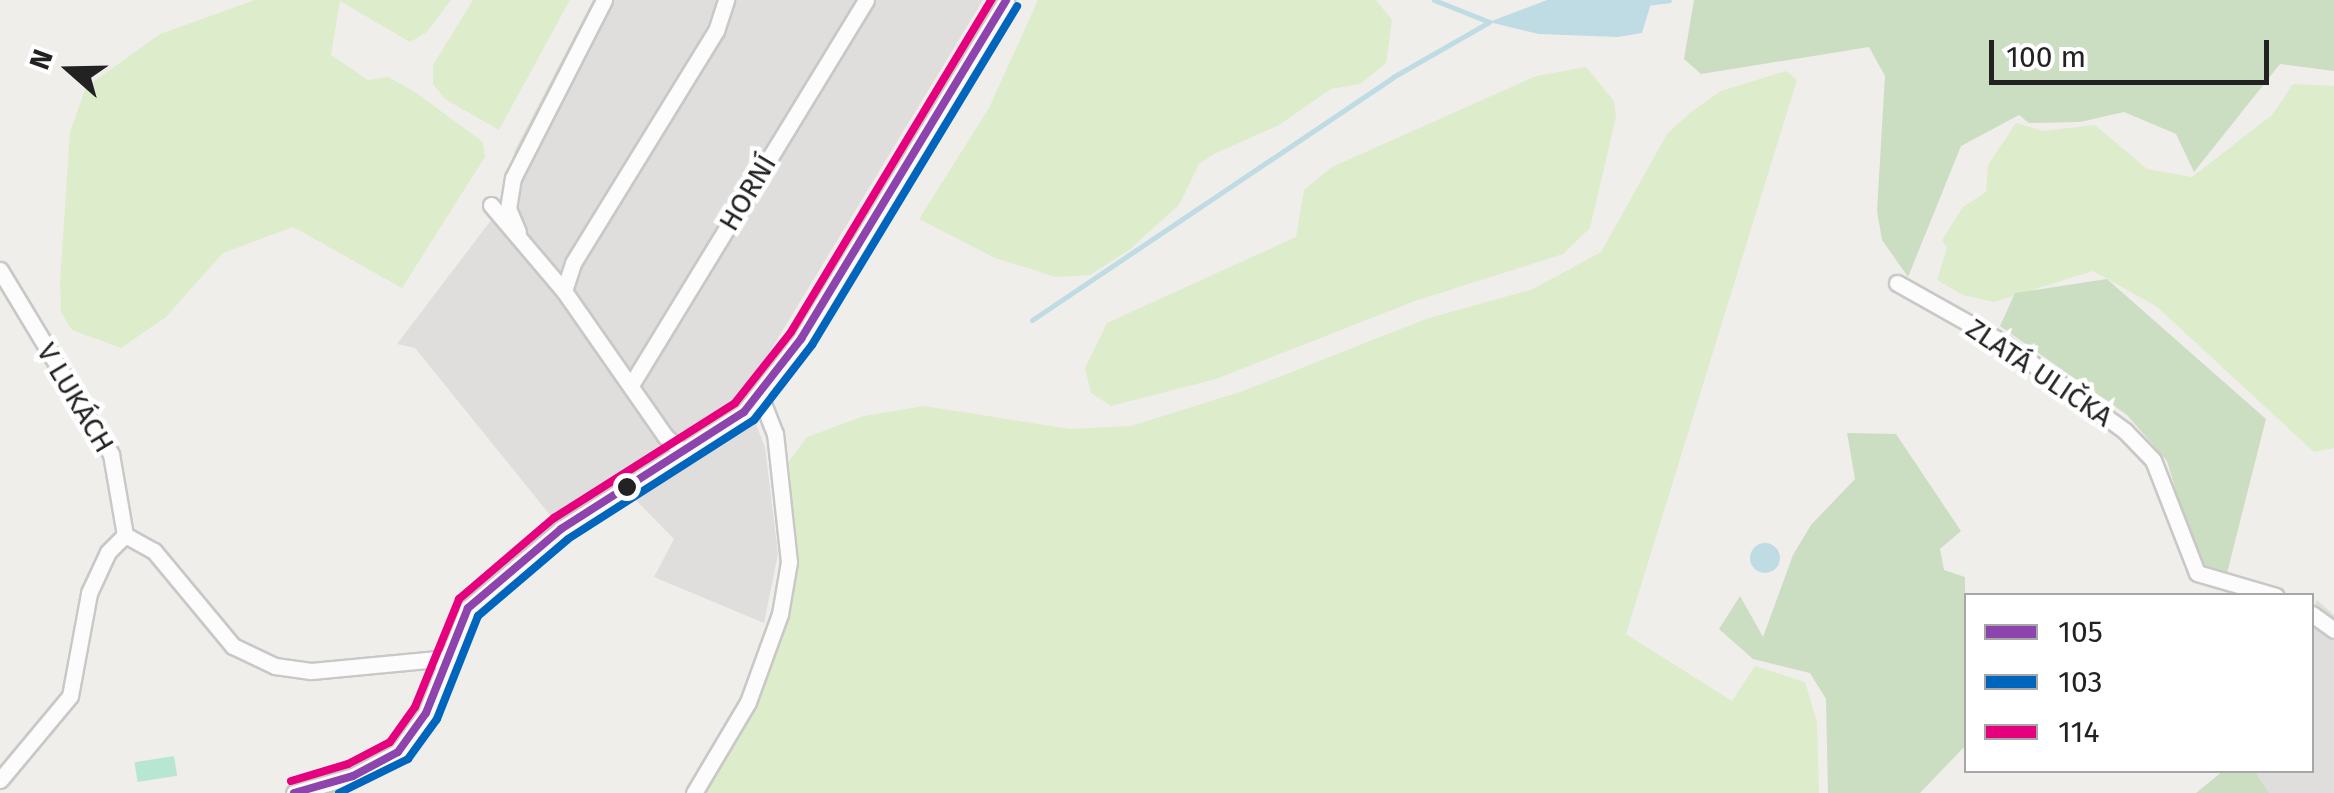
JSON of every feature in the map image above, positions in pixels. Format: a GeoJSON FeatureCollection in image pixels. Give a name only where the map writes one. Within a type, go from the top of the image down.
{"type":"FeatureCollection","features":[{"type":"Feature","properties":{"kind":"street"},"geometry":{"type":"LineString","coordinates":[[520,236],[508,209],[514,178],[604,0]]}},
{"type":"Feature","properties":{"kind":"street"},"geometry":{"type":"LineString","coordinates":[[564,291],[573,263],[716,30],[726,0]]}},
{"type":"Feature","properties":{"kind":"street","name":"HORNÍ"},"geometry":{"type":"LineString","coordinates":[[631,386],[866,0]]}},
{"type":"Feature","properties":{"kind":"street"},"geometry":{"type":"LineString","coordinates":[[294,793],[353,776],[398,752],[426,713],[468,608],[560,529],[744,412],[801,338],[1006,0]]}},
{"type":"Feature","properties":{"kind":"street"},"geometry":{"type":"LineString","coordinates":[[491,206],[564,291],[631,386],[684,452]]}},
{"type":"Feature","properties":{"kind":"street","name":"V LUKÁCH"},"geometry":{"type":"LineString","coordinates":[[0,270],[111,454],[126,535]]}},
{"type":"Feature","properties":{"kind":"street","name":"ZLATÁ ULIČKA"},"geometry":{"type":"LineString","coordinates":[[1897,283],[2004,343],[2125,432],[2153,460],[2197,573],[2266,593]]}},
{"type":"Feature","properties":{"kind":"street"},"geometry":{"type":"LineString","coordinates":[[694,793],[748,702],[780,614],[789,562],[775,434],[758,393]]}},
{"type":"Feature","properties":{"kind":"street"},"geometry":{"type":"LineString","coordinates":[[0,780],[70,696],[89,594],[108,552],[126,535],[154,551],[233,646],[275,666],[310,671],[448,658]]}},
{"type":"Feature","properties":{"kind":"shaded area"},"geometry":{"type":"Polygon","coordinates":[[[593,0],[983,0],[744,394],[765,447],[778,554],[764,623],[654,577],[674,539],[618,482],[558,525],[415,348],[397,344],[501,207],[515,150],[593,0]]]}},
{"type":"Feature","properties":{"kind":"shaded area"},"geometry":{"type":"Polygon","coordinates":[[[2317,600],[2334,615],[2334,793],[2269,793],[2256,773],[2314,773],[2317,600]]]}},
{"type":"Feature","properties":{"kind":"green space"},"geometry":{"type":"Polygon","coordinates":[[[255,0],[451,0],[426,33],[410,42],[340,1],[331,55],[368,80],[388,77],[415,92],[483,142],[485,157],[402,288],[293,227],[223,253],[166,317],[121,348],[72,330],[61,312],[60,282],[70,132],[86,87],[160,34],[255,0]]]}},
{"type":"Feature","properties":{"kind":"green space"},"geometry":{"type":"Polygon","coordinates":[[[473,0],[570,0],[499,130],[445,99],[433,84],[433,65],[473,0]]]}},
{"type":"Feature","properties":{"kind":"green space"},"geometry":{"type":"Polygon","coordinates":[[[1038,0],[1376,0],[1392,20],[1386,63],[1360,84],[1331,89],[1279,125],[1214,154],[1199,164],[1179,205],[1129,250],[1090,275],[1056,277],[995,258],[919,219],[989,108],[1038,0]]]}},
{"type":"Feature","properties":{"kind":"green space"},"geometry":{"type":"Polygon","coordinates":[[[1694,0],[2334,0],[2334,71],[2280,64],[2194,172],[2176,134],[2124,112],[2080,122],[2029,123],[2019,115],[1961,146],[1908,277],[1882,240],[1877,211],[1885,76],[1869,47],[1701,74],[1684,59],[1694,0]]]}},
{"type":"Feature","properties":{"kind":"green space"},"geometry":{"type":"Polygon","coordinates":[[[1586,67],[1614,101],[1616,117],[1590,228],[1563,254],[1415,301],[1216,379],[1111,406],[1091,393],[1085,368],[1107,323],[1296,237],[1304,190],[1332,167],[1536,76],[1586,67]]]}},
{"type":"Feature","properties":{"kind":"green space"},"geometry":{"type":"Polygon","coordinates":[[[1786,71],[1797,80],[1626,634],[1732,701],[1755,666],[1805,682],[1817,722],[1819,793],[701,793],[749,718],[787,616],[797,569],[789,461],[807,437],[864,416],[924,406],[1070,429],[1131,426],[1243,391],[1426,319],[1533,289],[1601,252],[1667,134],[1691,112],[1721,91],[1786,71]]]}},
{"type":"Feature","properties":{"kind":"green space"},"geometry":{"type":"Polygon","coordinates":[[[2293,84],[2334,86],[2334,448],[2314,452],[2156,306],[2093,271],[1994,302],[1963,295],[1937,280],[1947,248],[1942,240],[1963,207],[1986,192],[1988,165],[2016,123],[2043,131],[2095,125],[2147,169],[2192,177],[2272,115],[2293,84]]]}},
{"type":"Feature","properties":{"kind":"green space"},"geometry":{"type":"Polygon","coordinates":[[[2107,279],[2266,419],[2226,577],[2197,563],[2167,461],[2127,415],[2000,326],[2015,293],[2107,279]]]}},
{"type":"Feature","properties":{"kind":"green space"},"geometry":{"type":"Polygon","coordinates":[[[1847,433],[1896,434],[1961,531],[1940,549],[1944,570],[1965,577],[1964,747],[1920,793],[1828,793],[1826,699],[1810,673],[1753,659],[1719,629],[1740,596],[1763,637],[1793,555],[1811,525],[1855,479],[1847,433]]]}},
{"type":"Feature","properties":{"kind":"green space"},"geometry":{"type":"Polygon","coordinates":[[[174,756],[177,776],[138,782],[134,762],[174,756]]]}},
{"type":"Feature","properties":{"kind":"green space"},"geometry":{"type":"Polygon","coordinates":[[[2221,773],[2256,773],[2269,793],[2196,793],[2221,773]]]}},
{"type":"Feature","properties":{"kind":"water"},"geometry":{"type":"Polygon","coordinates":[[[1547,0],[1652,0],[1642,33],[1618,37],[1539,34],[1489,22],[1547,0]]]}},
{"type":"Feature","properties":{"kind":"water"},"geometry":{"type":"Polygon","coordinates":[[[1765,543],[1776,547],[1780,558],[1776,569],[1765,573],[1754,569],[1750,558],[1754,547],[1765,543]]]}},
{"type":"Feature","properties":{"kind":"waterway"},"geometry":{"type":"LineString","coordinates":[[1434,0],[1487,21]]}},
{"type":"Feature","properties":{"kind":"waterway"},"geometry":{"type":"LineString","coordinates":[[1646,3],[1669,0]]}},
{"type":"Feature","properties":{"kind":"waterway"},"geometry":{"type":"LineString","coordinates":[[1032,320],[1393,77],[1489,22]]}},
{"type":"Feature","properties":{"kind":"transit line","name":"114"},"geometry":{"type":"LineString","coordinates":[[291,781],[348,764],[390,742],[415,707],[459,599],[554,518],[735,403],[791,332],[991,0]]}},
{"type":"Feature","properties":{"kind":"transit line","name":"105"},"geometry":{"type":"LineString","coordinates":[[294,793],[353,776],[398,752],[426,713],[468,608],[561,529],[744,412],[801,339],[1006,0]]}},
{"type":"Feature","properties":{"kind":"transit line","name":"103"},"geometry":{"type":"LineString","coordinates":[[339,793],[408,759],[437,719],[478,616],[568,539],[754,420],[812,345],[1017,6]]}}]}
